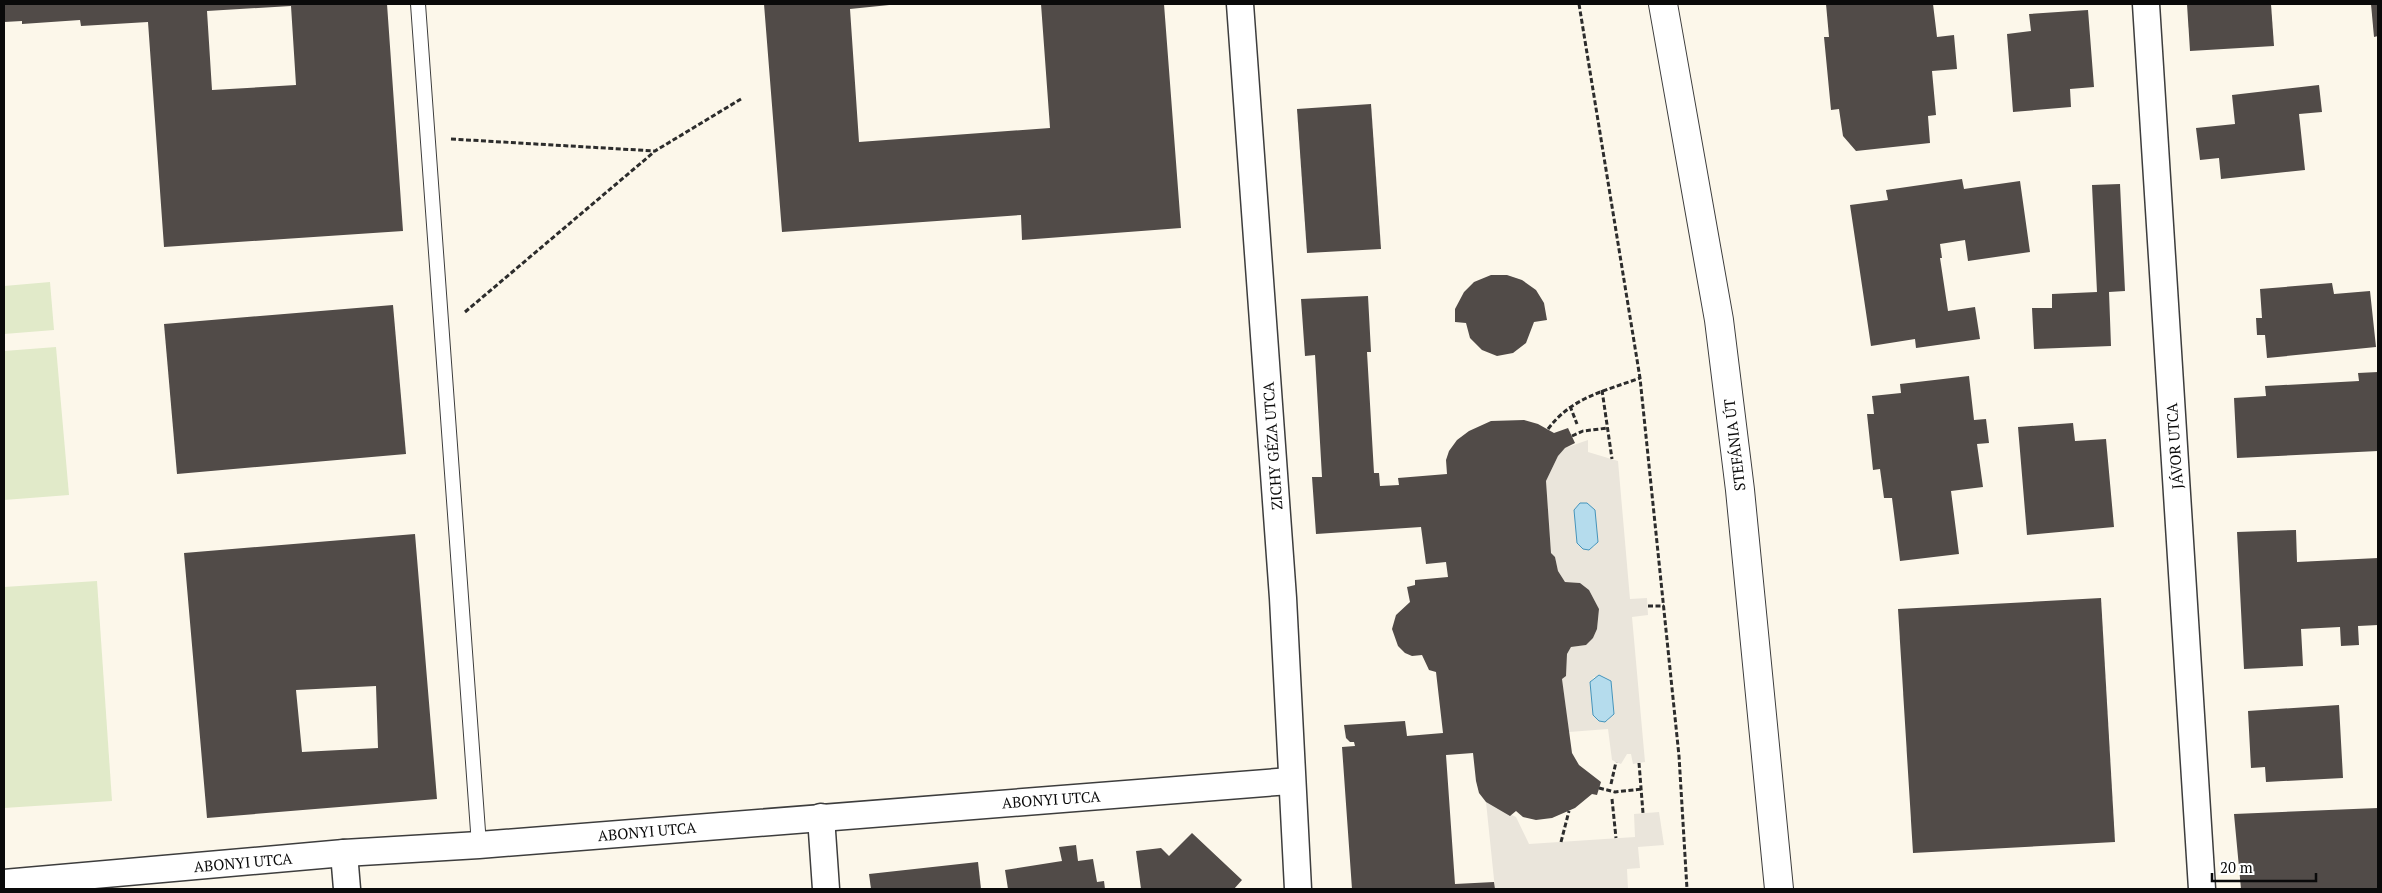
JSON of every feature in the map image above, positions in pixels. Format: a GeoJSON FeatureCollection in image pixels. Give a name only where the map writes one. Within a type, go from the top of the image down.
{"type":"FeatureCollection","features":[{"type":"Feature","properties":{"kind":"street","name":"ZICHY GÉZA UTCA"},"geometry":{"type":"LineString","coordinates":[[1240,4],[1283,598],[1290,781],[1298,889]]}},
{"type":"Feature","properties":{"kind":"street","name":"STEFÁNIA ÚT"},"geometry":{"type":"LineString","coordinates":[[1663,4],[1720,329],[1740,490],[1778,889]]}},
{"type":"Feature","properties":{"kind":"street","name":"JÁVOR UTCA"},"geometry":{"type":"LineString","coordinates":[[2146,4],[2202,889]]}},
{"type":"Feature","properties":{"kind":"street","name":"ABONYI UTCA"},"geometry":{"type":"LineString","coordinates":[[4,883],[344,853],[479,845],[1290,781]]}},
{"type":"Feature","properties":{"kind":"street"},"geometry":{"type":"LineString","coordinates":[[820,817],[826,889]]}},
{"type":"Feature","properties":{"kind":"street"},"geometry":{"type":"LineString","coordinates":[[344,853],[347,889]]}},
{"type":"Feature","properties":{"kind":"lane"},"geometry":{"type":"LineString","coordinates":[[418,4],[479,845]]}},
{"type":"Feature","properties":{"kind":"path"},"geometry":{"type":"LineString","coordinates":[[1579,4],[1640,378],[1680,756],[1687,889]]}},
{"type":"Feature","properties":{"kind":"path"},"geometry":{"type":"LineString","coordinates":[[442,332],[655,151],[741,99]]}},
{"type":"Feature","properties":{"kind":"path"},"geometry":{"type":"LineString","coordinates":[[428,138],[655,151]]}},
{"type":"Feature","properties":{"kind":"path"},"geometry":{"type":"LineString","coordinates":[[1548,429],[1558,415],[1570,406],[1602,390],[1640,378]]}},
{"type":"Feature","properties":{"kind":"path"},"geometry":{"type":"LineString","coordinates":[[1602,390],[1612,459]]}},
{"type":"Feature","properties":{"kind":"path"},"geometry":{"type":"LineString","coordinates":[[1570,406],[1577,424]]}},
{"type":"Feature","properties":{"kind":"path"},"geometry":{"type":"LineString","coordinates":[[1572,436],[1583,431],[1608,428]]}},
{"type":"Feature","properties":{"kind":"path"},"geometry":{"type":"LineString","coordinates":[[1648,606],[1664,606]]}},
{"type":"Feature","properties":{"kind":"path"},"geometry":{"type":"LineString","coordinates":[[1611,784],[1616,762]]}},
{"type":"Feature","properties":{"kind":"path"},"geometry":{"type":"LineString","coordinates":[[1639,763],[1643,813]]}},
{"type":"Feature","properties":{"kind":"path"},"geometry":{"type":"LineString","coordinates":[[1599,788],[1616,792],[1642,789]]}},
{"type":"Feature","properties":{"kind":"path"},"geometry":{"type":"LineString","coordinates":[[1612,800],[1616,838]]}},
{"type":"Feature","properties":{"kind":"path"},"geometry":{"type":"LineString","coordinates":[[1561,842],[1569,811]]}},
{"type":"Feature","properties":{"kind":"green space"},"geometry":{"type":"Polygon","coordinates":[[[50,282],[54,330],[4,334],[4,286],[50,282]]]}},
{"type":"Feature","properties":{"kind":"green space"},"geometry":{"type":"Polygon","coordinates":[[[56,347],[69,495],[4,500],[4,351],[56,347]]]}},
{"type":"Feature","properties":{"kind":"green space"},"geometry":{"type":"Polygon","coordinates":[[[97,581],[112,801],[4,808],[4,587],[97,581]]]}},
{"type":"Feature","properties":{"kind":"shaded area"},"geometry":{"type":"Polygon","coordinates":[[[1588,440],[1588,452],[1618,461],[1630,599],[1647,598],[1648,615],[1632,617],[1645,762],[1633,764],[1631,754],[1627,754],[1621,764],[1612,760],[1608,729],[1569,732],[1562,679],[1566,676],[1567,654],[1571,647],[1586,645],[1593,638],[1597,629],[1599,609],[1589,590],[1580,583],[1565,582],[1558,571],[1555,557],[1551,553],[1546,481],[1558,456],[1565,448],[1588,440]],[[1579,506],[1574,510],[1579,543],[1582,547],[1594,547],[1598,541],[1593,510],[1579,506]],[[1594,677],[1590,682],[1595,715],[1597,719],[1608,721],[1612,714],[1609,681],[1594,677]]]}},
{"type":"Feature","properties":{"kind":"shaded area"},"geometry":{"type":"Polygon","coordinates":[[[1486,802],[1516,817],[1529,844],[1635,837],[1634,814],[1659,812],[1664,845],[1638,847],[1640,868],[1627,869],[1628,889],[1495,889],[1486,802]]]}},
{"type":"Feature","properties":{"kind":"water"},"geometry":{"type":"Polygon","coordinates":[[[1580,503],[1587,503],[1595,510],[1598,542],[1589,550],[1583,549],[1577,543],[1574,510],[1580,503]]]}},
{"type":"Feature","properties":{"kind":"water"},"geometry":{"type":"Polygon","coordinates":[[[1599,675],[1611,681],[1614,714],[1605,722],[1599,721],[1593,715],[1590,682],[1599,675]]]}},
{"type":"Feature","properties":{"kind":"building"},"geometry":{"type":"Polygon","coordinates":[[[4,4],[387,4],[403,231],[164,247],[148,22],[81,26],[80,20],[22,24],[22,21],[4,22],[4,4]],[[291,6],[207,11],[212,90],[296,85],[291,6]]]}},
{"type":"Feature","properties":{"kind":"building"},"geometry":{"type":"Polygon","coordinates":[[[764,4],[899,4],[850,9],[859,142],[1050,128],[1041,4],[1164,4],[1181,228],[1022,240],[1021,215],[782,232],[764,4]]]}},
{"type":"Feature","properties":{"kind":"building"},"geometry":{"type":"Polygon","coordinates":[[[1826,4],[1933,4],[1937,37],[1954,35],[1957,69],[1932,71],[1936,115],[1928,116],[1930,143],[1856,151],[1843,136],[1839,109],[1831,110],[1824,37],[1829,37],[1826,4]]]}},
{"type":"Feature","properties":{"kind":"building"},"geometry":{"type":"Polygon","coordinates":[[[2187,4],[2271,4],[2274,46],[2190,51],[2187,4]]]}},
{"type":"Feature","properties":{"kind":"building"},"geometry":{"type":"Polygon","coordinates":[[[2371,4],[2378,4],[2378,36],[2374,37],[2371,4]]]}},
{"type":"Feature","properties":{"kind":"building"},"geometry":{"type":"Polygon","coordinates":[[[2088,10],[2094,87],[2070,89],[2071,107],[2013,112],[2007,34],[2031,31],[2029,14],[2088,10]]]}},
{"type":"Feature","properties":{"kind":"building"},"geometry":{"type":"Polygon","coordinates":[[[2319,85],[2322,112],[2299,114],[2305,170],[2221,179],[2219,158],[2200,160],[2196,128],[2235,124],[2232,95],[2319,85]]]}},
{"type":"Feature","properties":{"kind":"building"},"geometry":{"type":"Polygon","coordinates":[[[1371,104],[1381,249],[1307,253],[1297,109],[1371,104]]]}},
{"type":"Feature","properties":{"kind":"building"},"geometry":{"type":"Polygon","coordinates":[[[1962,179],[1964,189],[2020,181],[2030,252],[1968,261],[1965,240],[1940,244],[1942,258],[1940,258],[1948,311],[1975,307],[1980,339],[1916,348],[1915,339],[1871,346],[1850,205],[1888,200],[1886,190],[1962,179]]]}},
{"type":"Feature","properties":{"kind":"building"},"geometry":{"type":"Polygon","coordinates":[[[2120,184],[2125,291],[2109,292],[2111,346],[2034,349],[2032,308],[2052,308],[2052,294],[2097,292],[2092,185],[2120,184]]]}},
{"type":"Feature","properties":{"kind":"building"},"geometry":{"type":"Polygon","coordinates":[[[1491,275],[1507,275],[1522,280],[1536,290],[1544,303],[1547,320],[1534,322],[1526,343],[1513,353],[1497,356],[1482,350],[1470,338],[1466,323],[1455,322],[1455,309],[1464,292],[1474,282],[1491,275]]]}},
{"type":"Feature","properties":{"kind":"building"},"geometry":{"type":"Polygon","coordinates":[[[2332,283],[2334,294],[2370,291],[2376,347],[2267,358],[2265,335],[2257,335],[2256,318],[2262,318],[2260,289],[2332,283]]]}},
{"type":"Feature","properties":{"kind":"building"},"geometry":{"type":"Polygon","coordinates":[[[1368,296],[1371,352],[1367,352],[1374,473],[1379,473],[1380,486],[1399,485],[1398,478],[1447,474],[1446,460],[1449,451],[1457,440],[1469,431],[1491,421],[1524,420],[1538,424],[1554,433],[1568,428],[1575,443],[1565,448],[1558,456],[1546,481],[1551,553],[1555,557],[1558,571],[1565,582],[1580,583],[1589,590],[1599,609],[1597,629],[1593,638],[1586,645],[1571,647],[1567,654],[1566,676],[1562,679],[1572,753],[1579,765],[1601,782],[1597,795],[1592,794],[1575,808],[1552,818],[1536,820],[1523,817],[1516,811],[1510,816],[1486,802],[1479,793],[1473,753],[1446,755],[1455,884],[1494,882],[1495,889],[1352,889],[1342,747],[1355,746],[1354,742],[1350,742],[1346,738],[1344,725],[1405,721],[1407,736],[1443,733],[1436,672],[1429,670],[1422,655],[1412,656],[1405,653],[1398,646],[1392,629],[1396,615],[1410,602],[1407,587],[1415,585],[1415,580],[1448,577],[1446,562],[1426,564],[1421,527],[1316,534],[1312,477],[1322,477],[1315,355],[1305,356],[1301,299],[1368,296]]]}},
{"type":"Feature","properties":{"kind":"building"},"geometry":{"type":"Polygon","coordinates":[[[393,305],[406,454],[177,474],[164,324],[393,305]]]}},
{"type":"Feature","properties":{"kind":"building"},"geometry":{"type":"Polygon","coordinates":[[[2378,372],[2378,451],[2237,458],[2234,398],[2266,396],[2265,386],[2359,381],[2358,373],[2378,372]]]}},
{"type":"Feature","properties":{"kind":"building"},"geometry":{"type":"Polygon","coordinates":[[[1969,376],[1974,420],[1986,419],[1989,443],[1977,444],[1983,487],[1951,491],[1959,554],[1900,561],[1892,498],[1884,498],[1880,469],[1873,470],[1867,414],[1874,414],[1872,396],[1901,393],[1900,384],[1969,376]]]}},
{"type":"Feature","properties":{"kind":"building"},"geometry":{"type":"Polygon","coordinates":[[[2073,423],[2075,441],[2106,439],[2114,527],[2027,535],[2018,427],[2073,423]]]}},
{"type":"Feature","properties":{"kind":"building"},"geometry":{"type":"Polygon","coordinates":[[[2296,530],[2297,562],[2378,558],[2378,625],[2358,626],[2359,645],[2341,646],[2340,627],[2301,629],[2303,666],[2244,669],[2237,532],[2296,530]]]}},
{"type":"Feature","properties":{"kind":"building"},"geometry":{"type":"Polygon","coordinates":[[[415,534],[437,799],[207,818],[184,553],[415,534]],[[376,686],[296,690],[302,752],[378,748],[376,686]]]}},
{"type":"Feature","properties":{"kind":"building"},"geometry":{"type":"Polygon","coordinates":[[[2101,598],[2115,842],[1913,853],[1898,609],[2101,598]]]}},
{"type":"Feature","properties":{"kind":"building"},"geometry":{"type":"Polygon","coordinates":[[[2339,705],[2343,778],[2266,782],[2265,767],[2251,768],[2248,711],[2339,705]]]}},
{"type":"Feature","properties":{"kind":"building"},"geometry":{"type":"Polygon","coordinates":[[[2378,808],[2378,889],[2241,889],[2234,814],[2378,808]]]}},
{"type":"Feature","properties":{"kind":"building"},"geometry":{"type":"Polygon","coordinates":[[[1192,833],[1242,880],[1234,889],[1141,889],[1136,851],[1161,848],[1169,856],[1192,833]]]}},
{"type":"Feature","properties":{"kind":"building"},"geometry":{"type":"Polygon","coordinates":[[[1076,845],[1078,861],[1093,859],[1097,882],[1104,881],[1105,889],[1008,889],[1005,870],[1062,861],[1059,847],[1076,845]]]}},
{"type":"Feature","properties":{"kind":"building"},"geometry":{"type":"Polygon","coordinates":[[[978,862],[981,889],[871,889],[869,874],[978,862]]]}}]}
